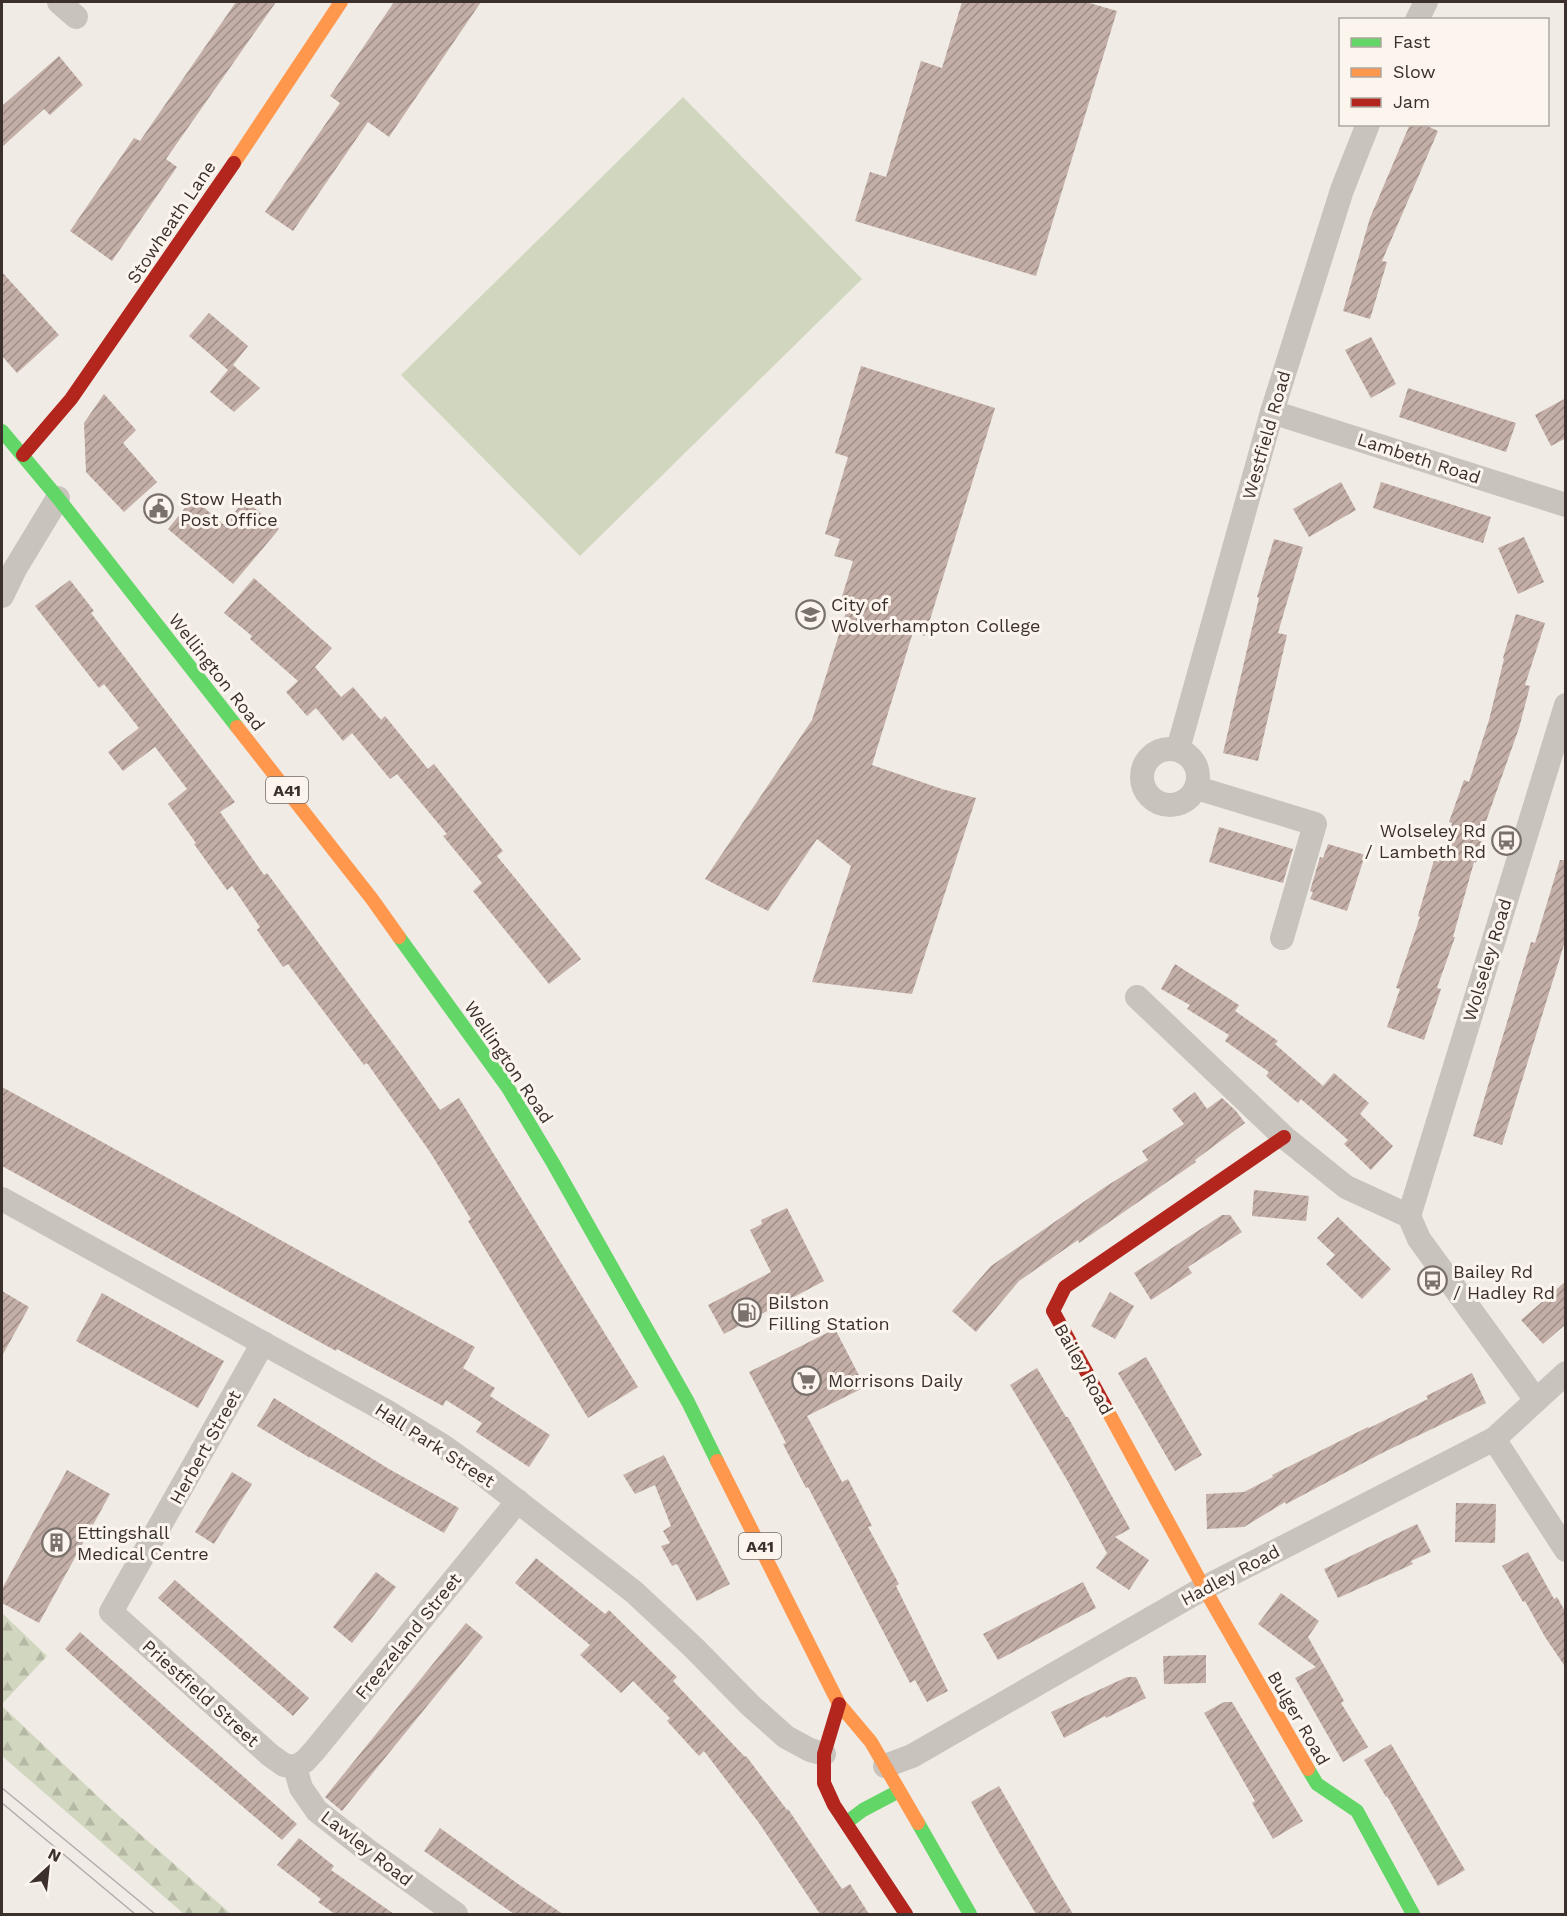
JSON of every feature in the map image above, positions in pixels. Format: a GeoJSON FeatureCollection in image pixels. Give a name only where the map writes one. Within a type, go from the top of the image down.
{"type":"FeatureCollection","features":[{"type":"Feature","properties":{"kind":"main road","name":"Stowheath Lane"},"geometry":{"type":"LineString","coordinates":[[22,455],[71,399],[188,231],[341,2]]}},
{"type":"Feature","properties":{"kind":"main road","name":"A41"},"geometry":{"type":"LineString","coordinates":[[2,431],[58,498]]}},
{"type":"Feature","properties":{"kind":"main road","name":"Wellington Road"},"geometry":{"type":"LineString","coordinates":[[58,498],[372,899],[508,1088],[688,1402],[839,1704]]}},
{"type":"Feature","properties":{"kind":"main road","name":"Bailey Road"},"geometry":{"type":"LineString","coordinates":[[1204,1588],[1053,1311],[1065,1287],[1284,1137]]}},
{"type":"Feature","properties":{"kind":"main road","name":"Bulger Road"},"geometry":{"type":"LineString","coordinates":[[1204,1588],[1317,1784],[1357,1811],[1413,1914]]}},
{"type":"Feature","properties":{"kind":"main road","name":"A41"},"geometry":{"type":"LineString","coordinates":[[839,1704],[872,1742],[970,1914]]}},
{"type":"Feature","properties":{"kind":"main road"},"geometry":{"type":"LineString","coordinates":[[839,1704],[839,1752],[824,1783],[834,1805],[906,1914]]}},
{"type":"Feature","properties":{"kind":"main road"},"geometry":{"type":"LineString","coordinates":[[839,1752],[872,1742]]}},
{"type":"Feature","properties":{"kind":"main road"},"geometry":{"type":"LineString","coordinates":[[847,1822],[863,1810],[899,1791]]}},
{"type":"Feature","properties":{"kind":"street"},"geometry":{"type":"LineString","coordinates":[[1418,18],[1426,2]]}},
{"type":"Feature","properties":{"kind":"street","name":"Westfield Road"},"geometry":{"type":"LineString","coordinates":[[1178,749],[1272,412],[1342,190],[1367,126]]}},
{"type":"Feature","properties":{"kind":"street","name":"Lambeth Road"},"geometry":{"type":"LineString","coordinates":[[1272,412],[1566,505]]}},
{"type":"Feature","properties":{"kind":"street"},"geometry":{"type":"LineString","coordinates":[[2,596],[15,569],[58,498]]}},
{"type":"Feature","properties":{"kind":"street","name":"Wolseley Road"},"geometry":{"type":"LineString","coordinates":[[1409,1216],[1566,705]]}},
{"type":"Feature","properties":{"kind":"street"},"geometry":{"type":"LineString","coordinates":[[1178,749],[1186,753],[1198,769],[1197,788],[1192,796],[1176,805],[1157,803],[1144,789],[1142,772],[1145,763],[1159,751],[1178,749]]}},
{"type":"Feature","properties":{"kind":"street"},"geometry":{"type":"LineString","coordinates":[[1197,788],[1315,824],[1282,938]]}},
{"type":"Feature","properties":{"kind":"street"},"geometry":{"type":"LineString","coordinates":[[1137,997],[1284,1137],[1346,1187],[1409,1216],[1419,1239],[1536,1400]]}},
{"type":"Feature","properties":{"kind":"street","name":"Hall Park Street"},"geometry":{"type":"LineString","coordinates":[[2,1199],[386,1411],[443,1446],[518,1501],[634,1592],[786,1737],[810,1750],[839,1752]]}},
{"type":"Feature","properties":{"kind":"street","name":"Herbert Street"},"geometry":{"type":"LineString","coordinates":[[111,1612],[263,1343]]}},
{"type":"Feature","properties":{"kind":"street","name":"Hadley Road"},"geometry":{"type":"LineString","coordinates":[[885,1766],[912,1756],[1204,1588],[1494,1439],[1566,1373]]}},
{"type":"Feature","properties":{"kind":"street"},"geometry":{"type":"LineString","coordinates":[[1494,1439],[1566,1550]]}},
{"type":"Feature","properties":{"kind":"street","name":"Freezeland Street"},"geometry":{"type":"LineString","coordinates":[[295,1767],[305,1761],[315,1750],[518,1501]]}},
{"type":"Feature","properties":{"kind":"street","name":"Priestfield Street"},"geometry":{"type":"LineString","coordinates":[[111,1612],[270,1755],[284,1765],[295,1767]]}},
{"type":"Feature","properties":{"kind":"street","name":"Lawley Road"},"geometry":{"type":"LineString","coordinates":[[295,1767],[302,1788],[317,1810],[367,1850],[456,1914]]}},
{"type":"Feature","properties":{"kind":"green space"},"geometry":{"type":"Polygon","coordinates":[[[683,97],[862,279],[580,556],[401,375],[683,97]]]}},
{"type":"Feature","properties":{"kind":"green space"},"geometry":{"type":"Polygon","coordinates":[[[2,1613],[47,1656],[2,1704],[2,1613]]]}},
{"type":"Feature","properties":{"kind":"green space"},"geometry":{"type":"Polygon","coordinates":[[[2,1706],[108,1806],[231,1914],[184,1914],[2,1756],[2,1706]]]}},
{"type":"Feature","properties":{"kind":"building"},"geometry":{"type":"Polygon","coordinates":[[[236,2],[276,2],[166,159],[177,167],[112,261],[70,231],[134,138],[140,141],[236,2]]]}},
{"type":"Feature","properties":{"kind":"building"},"geometry":{"type":"Polygon","coordinates":[[[394,2],[481,2],[389,137],[368,122],[293,231],[265,212],[340,103],[330,96],[394,2]]]}},
{"type":"Feature","properties":{"kind":"building"},"geometry":{"type":"Polygon","coordinates":[[[962,2],[1086,2],[1117,11],[1036,276],[855,221],[870,172],[886,177],[921,61],[942,68],[962,2]]]}},
{"type":"Feature","properties":{"kind":"building"},"geometry":{"type":"Polygon","coordinates":[[[59,56],[83,85],[50,115],[44,109],[2,147],[2,106],[59,56]]]}},
{"type":"Feature","properties":{"kind":"building"},"geometry":{"type":"Polygon","coordinates":[[[1409,126],[1427,126],[1438,131],[1382,261],[1387,262],[1370,319],[1343,311],[1370,218],[1409,126]]]}},
{"type":"Feature","properties":{"kind":"building"},"geometry":{"type":"Polygon","coordinates":[[[2,272],[59,335],[17,373],[2,356],[2,272]]]}},
{"type":"Feature","properties":{"kind":"building"},"geometry":{"type":"Polygon","coordinates":[[[209,313],[248,346],[233,365],[260,388],[234,412],[210,392],[228,370],[189,336],[209,313]]]}},
{"type":"Feature","properties":{"kind":"building"},"geometry":{"type":"Polygon","coordinates":[[[1371,337],[1396,384],[1371,398],[1345,350],[1371,337]]]}},
{"type":"Feature","properties":{"kind":"building"},"geometry":{"type":"Polygon","coordinates":[[[861,366],[995,408],[925,636],[913,632],[872,765],[976,798],[912,994],[812,982],[851,866],[817,839],[768,911],[705,879],[812,720],[847,609],[839,606],[853,561],[834,556],[840,539],[825,534],[848,457],[835,453],[861,366]]]}},
{"type":"Feature","properties":{"kind":"building"},"geometry":{"type":"Polygon","coordinates":[[[1408,388],[1516,423],[1506,452],[1399,417],[1408,388]]]}},
{"type":"Feature","properties":{"kind":"building"},"geometry":{"type":"Polygon","coordinates":[[[104,394],[136,430],[123,443],[157,482],[124,512],[86,472],[84,423],[104,394]]]}},
{"type":"Feature","properties":{"kind":"building"},"geometry":{"type":"Polygon","coordinates":[[[1566,398],[1566,438],[1551,446],[1535,415],[1566,398]]]}},
{"type":"Feature","properties":{"kind":"building"},"geometry":{"type":"Polygon","coordinates":[[[1341,482],[1356,510],[1309,537],[1293,509],[1341,482]]]}},
{"type":"Feature","properties":{"kind":"building"},"geometry":{"type":"Polygon","coordinates":[[[1381,482],[1491,517],[1483,543],[1373,508],[1381,482]]]}},
{"type":"Feature","properties":{"kind":"building"},"geometry":{"type":"Polygon","coordinates":[[[193,498],[224,525],[245,500],[279,529],[233,584],[168,529],[193,498]]]}},
{"type":"Feature","properties":{"kind":"building"},"geometry":{"type":"Polygon","coordinates":[[[1524,537],[1544,582],[1518,594],[1498,548],[1524,537]]]}},
{"type":"Feature","properties":{"kind":"building"},"geometry":{"type":"Polygon","coordinates":[[[1274,539],[1303,547],[1278,633],[1287,635],[1258,761],[1223,753],[1259,598],[1257,597],[1274,539]]]}},
{"type":"Feature","properties":{"kind":"building"},"geometry":{"type":"Polygon","coordinates":[[[254,578],[332,648],[315,667],[341,697],[353,687],[381,720],[385,716],[428,769],[434,764],[503,851],[497,856],[581,959],[549,984],[473,891],[482,883],[443,836],[447,834],[397,774],[390,779],[352,733],[343,741],[316,708],[307,716],[286,692],[298,681],[250,639],[252,636],[224,613],[254,578]]]}},
{"type":"Feature","properties":{"kind":"building"},"geometry":{"type":"Polygon","coordinates":[[[70,580],[94,611],[91,613],[235,802],[220,812],[264,875],[267,873],[440,1110],[459,1098],[638,1387],[588,1418],[468,1221],[471,1219],[430,1152],[367,1063],[364,1065],[288,964],[283,967],[257,930],[260,927],[232,886],[227,890],[168,804],[187,789],[155,747],[123,771],[108,752],[139,728],[104,684],[99,688],[35,606],[70,580]]]}},
{"type":"Feature","properties":{"kind":"building"},"geometry":{"type":"Polygon","coordinates":[[[1516,614],[1545,623],[1525,685],[1530,686],[1519,728],[1479,841],[1483,842],[1476,863],[1474,862],[1453,937],[1455,937],[1437,988],[1441,989],[1424,1040],[1387,1027],[1400,989],[1396,988],[1420,917],[1418,916],[1434,860],[1439,862],[1452,823],[1449,822],[1464,780],[1469,782],[1489,720],[1516,614]]]}},
{"type":"Feature","properties":{"kind":"building"},"geometry":{"type":"Polygon","coordinates":[[[1219,827],[1293,849],[1283,883],[1209,862],[1219,827]]]}},
{"type":"Feature","properties":{"kind":"building"},"geometry":{"type":"Polygon","coordinates":[[[1328,844],[1365,855],[1347,911],[1310,899],[1313,892],[1310,891],[1320,857],[1323,858],[1328,844]]]}},
{"type":"Feature","properties":{"kind":"building"},"geometry":{"type":"Polygon","coordinates":[[[1560,860],[1566,860],[1566,938],[1502,1145],[1473,1136],[1531,942],[1535,943],[1560,860]]]}},
{"type":"Feature","properties":{"kind":"building"},"geometry":{"type":"Polygon","coordinates":[[[1175,964],[1239,1005],[1235,1011],[1278,1041],[1275,1044],[1323,1086],[1334,1073],[1369,1103],[1360,1114],[1393,1146],[1371,1170],[1344,1144],[1348,1140],[1301,1099],[1298,1103],[1266,1076],[1269,1072],[1225,1041],[1229,1035],[1187,1009],[1190,1005],[1161,989],[1175,964]]]}},
{"type":"Feature","properties":{"kind":"building"},"geometry":{"type":"Polygon","coordinates":[[[2,1087],[475,1347],[463,1368],[495,1388],[490,1396],[550,1435],[529,1467],[476,1432],[482,1423],[446,1400],[443,1406],[337,1349],[336,1351],[2,1166],[2,1087]]]}},
{"type":"Feature","properties":{"kind":"building"},"geometry":{"type":"Polygon","coordinates":[[[1195,1092],[1207,1109],[1222,1098],[1245,1123],[1195,1160],[1196,1162],[1079,1243],[1078,1240],[1019,1281],[976,1332],[952,1311],[991,1266],[1148,1160],[1142,1151],[1184,1124],[1172,1109],[1195,1092]]]}},
{"type":"Feature","properties":{"kind":"building"},"geometry":{"type":"Polygon","coordinates":[[[1254,1190],[1309,1196],[1306,1221],[1252,1216],[1254,1190]]]}},
{"type":"Feature","properties":{"kind":"building"},"geometry":{"type":"Polygon","coordinates":[[[787,1208],[824,1281],[724,1334],[708,1305],[771,1272],[750,1230],[762,1224],[761,1220],[787,1208]]]}},
{"type":"Feature","properties":{"kind":"building"},"geometry":{"type":"Polygon","coordinates":[[[1222,1215],[1230,1215],[1242,1232],[1188,1267],[1192,1273],[1151,1300],[1134,1273],[1222,1215]]]}},
{"type":"Feature","properties":{"kind":"building"},"geometry":{"type":"Polygon","coordinates":[[[1338,1217],[1391,1269],[1362,1299],[1326,1264],[1335,1255],[1317,1238],[1338,1217]]]}},
{"type":"Feature","properties":{"kind":"building"},"geometry":{"type":"Polygon","coordinates":[[[1566,1281],[1566,1324],[1543,1344],[1521,1320],[1566,1281]]]}},
{"type":"Feature","properties":{"kind":"building"},"geometry":{"type":"Polygon","coordinates":[[[2,1291],[29,1307],[2,1356],[2,1291]]]}},
{"type":"Feature","properties":{"kind":"building"},"geometry":{"type":"Polygon","coordinates":[[[1110,1292],[1134,1306],[1115,1339],[1091,1326],[1110,1292]]]}},
{"type":"Feature","properties":{"kind":"building"},"geometry":{"type":"Polygon","coordinates":[[[102,1293],[224,1361],[198,1408],[76,1341],[102,1293]]]}},
{"type":"Feature","properties":{"kind":"building"},"geometry":{"type":"Polygon","coordinates":[[[835,1329],[865,1387],[807,1416],[842,1482],[848,1479],[872,1526],[868,1527],[899,1584],[896,1586],[948,1691],[927,1702],[915,1680],[910,1683],[808,1487],[806,1488],[783,1444],[786,1443],[749,1372],[835,1329]]]}},
{"type":"Feature","properties":{"kind":"building"},"geometry":{"type":"Polygon","coordinates":[[[1146,1357],[1202,1455],[1175,1471],[1118,1373],[1146,1357]]]}},
{"type":"Feature","properties":{"kind":"building"},"geometry":{"type":"Polygon","coordinates":[[[1037,1368],[1068,1417],[1130,1529],[1115,1537],[1149,1560],[1129,1590],[1096,1568],[1107,1553],[1067,1480],[1010,1385],[1037,1368]]]}},
{"type":"Feature","properties":{"kind":"building"},"geometry":{"type":"Polygon","coordinates":[[[1472,1373],[1486,1403],[1382,1453],[1286,1504],[1285,1502],[1244,1527],[1207,1529],[1206,1494],[1244,1492],[1273,1477],[1272,1475],[1428,1399],[1426,1396],[1472,1373]]]}},
{"type":"Feature","properties":{"kind":"building"},"geometry":{"type":"Polygon","coordinates":[[[274,1398],[389,1469],[459,1508],[444,1533],[257,1426],[274,1398]]]}},
{"type":"Feature","properties":{"kind":"building"},"geometry":{"type":"Polygon","coordinates":[[[664,1455],[730,1584],[697,1601],[677,1564],[672,1566],[661,1546],[670,1543],[663,1531],[671,1526],[655,1485],[635,1494],[623,1475],[664,1455]]]}},
{"type":"Feature","properties":{"kind":"building","name":"Ettingshall Medical Centre"},"geometry":{"type":"Polygon","coordinates":[[[67,1470],[110,1494],[39,1623],[2,1603],[2,1589],[67,1470]]]}},
{"type":"Feature","properties":{"kind":"building"},"geometry":{"type":"Polygon","coordinates":[[[232,1472],[252,1484],[214,1544],[195,1532],[232,1472]]]}},
{"type":"Feature","properties":{"kind":"building"},"geometry":{"type":"Polygon","coordinates":[[[1456,1503],[1496,1504],[1495,1543],[1455,1542],[1456,1503]]]}},
{"type":"Feature","properties":{"kind":"building"},"geometry":{"type":"Polygon","coordinates":[[[1417,1524],[1431,1552],[1411,1561],[1413,1564],[1338,1598],[1324,1569],[1417,1524]]]}},
{"type":"Feature","properties":{"kind":"building"},"geometry":{"type":"Polygon","coordinates":[[[1528,1552],[1554,1599],[1557,1597],[1566,1613],[1566,1668],[1502,1566],[1528,1552]]]}},
{"type":"Feature","properties":{"kind":"building"},"geometry":{"type":"Polygon","coordinates":[[[536,1558],[605,1614],[609,1610],[677,1677],[673,1681],[746,1756],[788,1809],[842,1889],[850,1884],[869,1914],[820,1914],[759,1823],[704,1751],[699,1756],[667,1721],[670,1718],[633,1681],[621,1693],[580,1655],[590,1645],[515,1583],[536,1558]]]}},
{"type":"Feature","properties":{"kind":"building"},"geometry":{"type":"Polygon","coordinates":[[[376,1572],[396,1587],[352,1643],[333,1627],[376,1572]]]}},
{"type":"Feature","properties":{"kind":"building"},"geometry":{"type":"Polygon","coordinates":[[[175,1580],[309,1698],[293,1716],[158,1598],[175,1580]]]}},
{"type":"Feature","properties":{"kind":"building"},"geometry":{"type":"Polygon","coordinates":[[[1083,1582],[1096,1608],[998,1660],[983,1634],[1083,1582]]]}},
{"type":"Feature","properties":{"kind":"building"},"geometry":{"type":"Polygon","coordinates":[[[1281,1593],[1319,1621],[1308,1637],[1344,1701],[1341,1703],[1368,1747],[1343,1762],[1295,1678],[1316,1667],[1258,1624],[1281,1593]]]}},
{"type":"Feature","properties":{"kind":"building"},"geometry":{"type":"Polygon","coordinates":[[[466,1623],[483,1637],[342,1811],[325,1797],[466,1623]]]}},
{"type":"Feature","properties":{"kind":"building"},"geometry":{"type":"Polygon","coordinates":[[[80,1632],[297,1824],[282,1840],[168,1743],[65,1649],[80,1632]]]}},
{"type":"Feature","properties":{"kind":"building"},"geometry":{"type":"Polygon","coordinates":[[[1206,1655],[1206,1683],[1164,1684],[1163,1656],[1206,1655]]]}},
{"type":"Feature","properties":{"kind":"building"},"geometry":{"type":"Polygon","coordinates":[[[1127,1677],[1136,1677],[1146,1698],[1064,1738],[1051,1712],[1127,1677]]]}},
{"type":"Feature","properties":{"kind":"building"},"geometry":{"type":"Polygon","coordinates":[[[1224,1702],[1232,1702],[1303,1821],[1273,1839],[1252,1803],[1255,1801],[1204,1713],[1224,1702]]]}},
{"type":"Feature","properties":{"kind":"building"},"geometry":{"type":"Polygon","coordinates":[[[1391,1744],[1465,1870],[1438,1886],[1364,1760],[1391,1744]]]}},
{"type":"Feature","properties":{"kind":"building"},"geometry":{"type":"Polygon","coordinates":[[[999,1786],[1073,1914],[1036,1914],[998,1851],[971,1802],[999,1786]]]}},
{"type":"Feature","properties":{"kind":"building"},"geometry":{"type":"Polygon","coordinates":[[[440,1828],[563,1914],[514,1914],[424,1851],[440,1828]]]}},
{"type":"Feature","properties":{"kind":"building"},"geometry":{"type":"Polygon","coordinates":[[[299,1838],[334,1866],[331,1870],[394,1914],[335,1914],[318,1902],[321,1899],[277,1865],[299,1838]]]}},
{"type":"Feature","properties":{"kind":"tram line"},"geometry":{"type":"LineString","coordinates":[[2,1788],[155,1914]]}},
{"type":"Feature","properties":{"kind":"tram line"},"geometry":{"type":"LineString","coordinates":[[2,1803],[135,1914]]}},
{"type":"Feature","properties":{"kind":"traffic: fast"},"geometry":{"type":"LineString","coordinates":[[2,431],[58,498],[237,727]]}},
{"type":"Feature","properties":{"kind":"traffic: fast"},"geometry":{"type":"LineString","coordinates":[[399,937],[508,1088],[688,1402],[717,1461]]}},
{"type":"Feature","properties":{"kind":"traffic: fast"},"geometry":{"type":"LineString","coordinates":[[1308,1769],[1317,1784],[1357,1811],[1413,1914]]}},
{"type":"Feature","properties":{"kind":"traffic: fast"},"geometry":{"type":"LineString","coordinates":[[847,1822],[863,1810],[899,1791]]}},
{"type":"Feature","properties":{"kind":"traffic: fast"},"geometry":{"type":"LineString","coordinates":[[918,1823],[970,1914]]}},
{"type":"Feature","properties":{"kind":"traffic: slow"},"geometry":{"type":"LineString","coordinates":[[234,163],[341,2]]}},
{"type":"Feature","properties":{"kind":"traffic: slow"},"geometry":{"type":"LineString","coordinates":[[237,727],[372,899],[399,937]]}},
{"type":"Feature","properties":{"kind":"traffic: slow"},"geometry":{"type":"LineString","coordinates":[[1105,1406],[1204,1588],[1308,1769]]}},
{"type":"Feature","properties":{"kind":"traffic: slow"},"geometry":{"type":"LineString","coordinates":[[717,1461],[839,1704],[871,1742],[918,1823]]}},
{"type":"Feature","properties":{"kind":"traffic: jam"},"geometry":{"type":"LineString","coordinates":[[23,455],[71,399],[234,163]]}},
{"type":"Feature","properties":{"kind":"traffic: jam"},"geometry":{"type":"LineString","coordinates":[[1105,1406],[1053,1311],[1065,1287],[1284,1137]]}},
{"type":"Feature","properties":{"kind":"traffic: jam"},"geometry":{"type":"LineString","coordinates":[[839,1704],[824,1754],[824,1783],[834,1805],[906,1914]]}},
{"type":"Feature","properties":{"kind":"place","name":"Stow Heath Post Office"},"geometry":{"type":"Point","coordinates":[159,508]}},
{"type":"Feature","properties":{"kind":"place","name":"City of Wolverhampton College"},"geometry":{"type":"Point","coordinates":[810,614]}},
{"type":"Feature","properties":{"kind":"place","name":"Wolseley Rd / Lambeth Rd"},"geometry":{"type":"Point","coordinates":[1507,840]}},
{"type":"Feature","properties":{"kind":"place","name":"Bailey Rd / Hadley Rd"},"geometry":{"type":"Point","coordinates":[1432,1281]}},
{"type":"Feature","properties":{"kind":"place","name":"Bilston Filling Station"},"geometry":{"type":"Point","coordinates":[747,1312]}},
{"type":"Feature","properties":{"kind":"place","name":"Morrisons Daily"},"geometry":{"type":"Point","coordinates":[807,1380]}},
{"type":"Feature","properties":{"kind":"place","name":"Ettingshall Medical Centre"},"geometry":{"type":"Point","coordinates":[56,1542]}}]}
